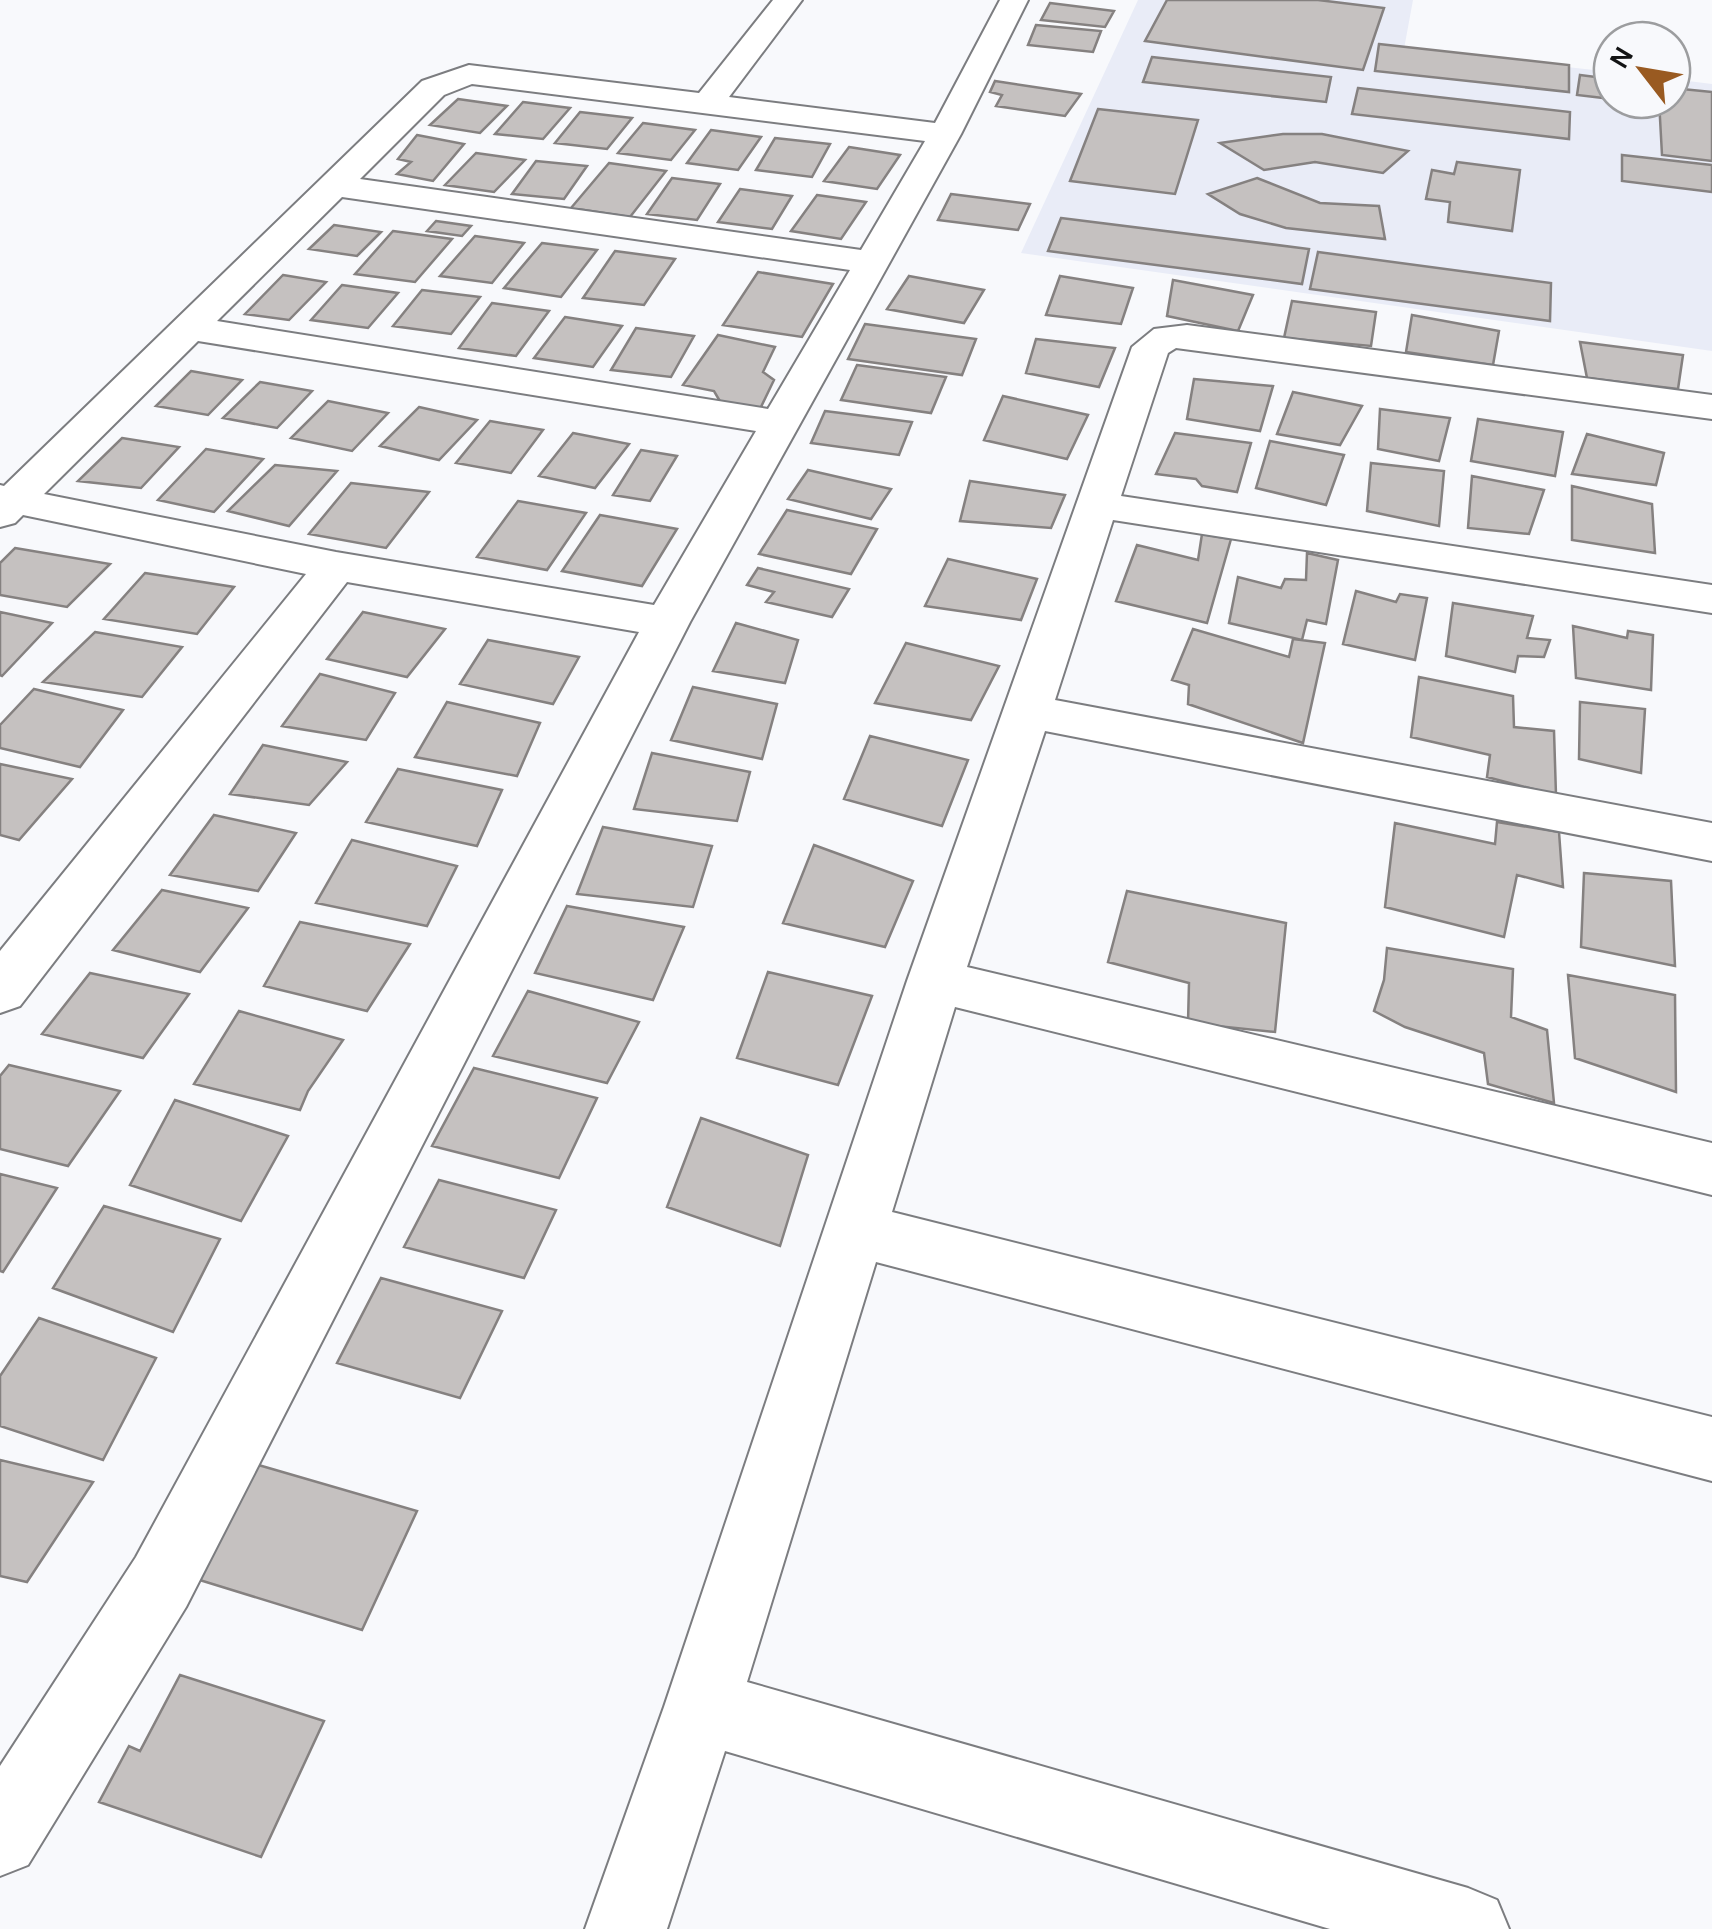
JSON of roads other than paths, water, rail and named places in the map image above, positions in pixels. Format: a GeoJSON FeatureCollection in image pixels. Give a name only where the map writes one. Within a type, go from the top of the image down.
{"type":"FeatureCollection","features":[{"type":"Feature","properties":{"kind":"street"},"geometry":{"type":"LineString","coordinates":[[707,104],[788,0]]}},
{"type":"Feature","properties":{"kind":"street"},"geometry":{"type":"LineString","coordinates":[[6,1816],[161,1582],[667,622],[946,134],[1014,0]]}},
{"type":"Feature","properties":{"kind":"street"},"geometry":{"type":"LineString","coordinates":[[5,504],[433,88],[469,74],[946,134]]}},
{"type":"Feature","properties":{"kind":"street"},"geometry":{"type":"LineString","coordinates":[[332,185],[872,262]]}},
{"type":"Feature","properties":{"kind":"street"},"geometry":{"type":"LineString","coordinates":[[188,328],[781,423]]}},
{"type":"Feature","properties":{"kind":"street"},"geometry":{"type":"LineString","coordinates":[[626,1929],[702,1707],[936,981],[1151,347],[1166,337],[1187,336],[1712,407]]}},
{"type":"Feature","properties":{"kind":"street"},"geometry":{"type":"LineString","coordinates":[[5,504],[667,622]]}},
{"type":"Feature","properties":{"kind":"street"},"geometry":{"type":"LineString","coordinates":[[1098,504],[1712,600]]}},
{"type":"Feature","properties":{"kind":"street"},"geometry":{"type":"LineString","coordinates":[[0,990],[336,566]]}},
{"type":"Feature","properties":{"kind":"street"},"geometry":{"type":"LineString","coordinates":[[1027,711],[1712,842]]}},
{"type":"Feature","properties":{"kind":"street"},"geometry":{"type":"LineString","coordinates":[[936,981],[1712,1170]]}},
{"type":"Feature","properties":{"kind":"street"},"geometry":{"type":"LineString","coordinates":[[856,1230],[1712,1449]]}},
{"type":"Feature","properties":{"kind":"street"},"geometry":{"type":"LineString","coordinates":[[702,1707],[1468,1929]]}}]}
